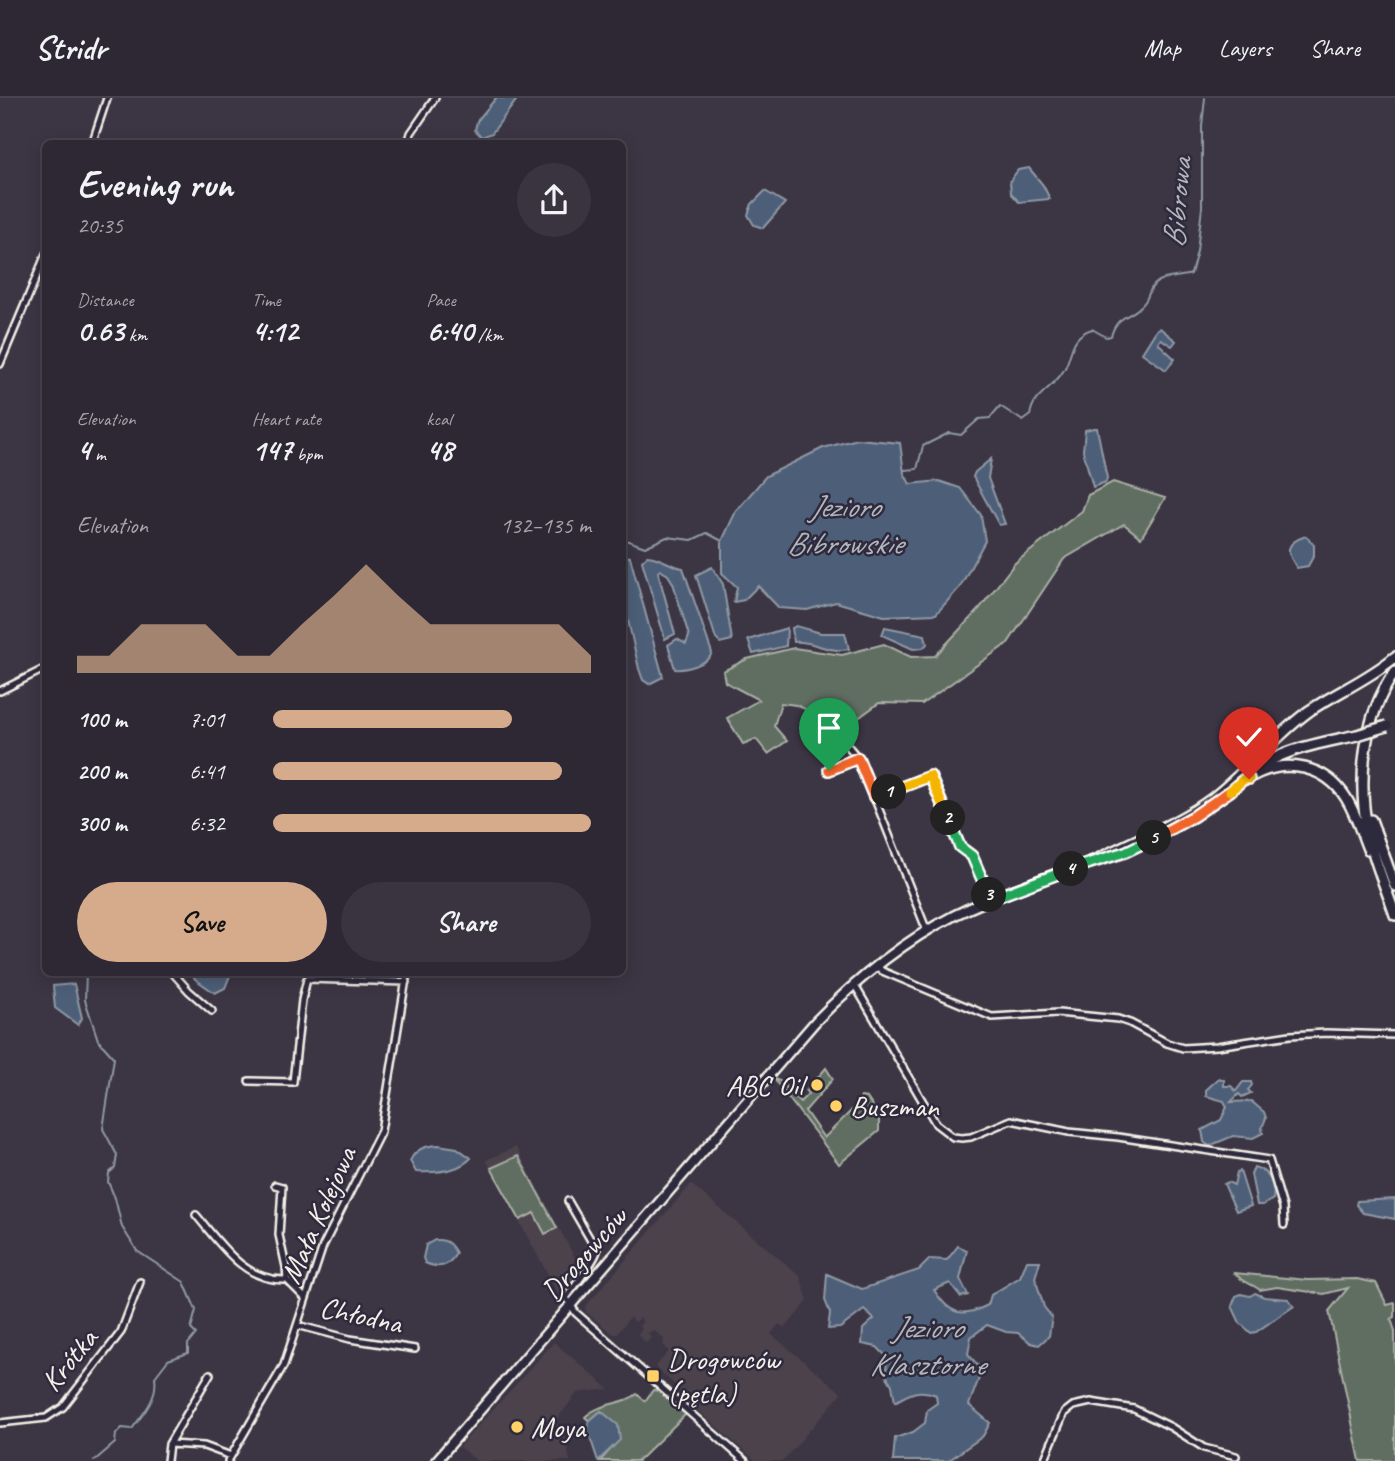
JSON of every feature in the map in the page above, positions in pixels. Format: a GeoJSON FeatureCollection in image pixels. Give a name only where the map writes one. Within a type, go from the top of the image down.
{"type":"FeatureCollection","features":[{"type":"Feature","properties":{"kind":"main road"},"geometry":{"type":"LineString","coordinates":[[1100,858],[1153,834],[1194,811],[1228,785],[1308,712],[1395,657]]}},
{"type":"Feature","properties":{"kind":"main road"},"geometry":{"type":"LineString","coordinates":[[1395,672],[1377,706],[1366,746],[1364,771],[1368,833],[1395,915]]}},
{"type":"Feature","properties":{"kind":"main road"},"geometry":{"type":"LineString","coordinates":[[1100,858],[1129,850],[1176,827],[1226,794],[1260,765],[1277,756],[1391,724]]}},
{"type":"Feature","properties":{"kind":"main road"},"geometry":{"type":"LineString","coordinates":[[1244,779],[1284,765],[1310,769],[1329,779],[1347,799],[1382,879]]}},
{"type":"Feature","properties":{"kind":"main road"},"geometry":{"type":"LineString","coordinates":[[1365,802],[1395,886]]}},
{"type":"Feature","properties":{"kind":"main road","name":"Drogowców"},"geometry":{"type":"LineString","coordinates":[[436,1461],[768,1077],[854,984],[876,965],[927,931],[991,899],[1100,858]]}},
{"type":"Feature","properties":{"kind":"street"},"geometry":{"type":"LineString","coordinates":[[93,140],[107,98]]}},
{"type":"Feature","properties":{"kind":"street"},"geometry":{"type":"LineString","coordinates":[[409,140],[435,98]]}},
{"type":"Feature","properties":{"kind":"street"},"geometry":{"type":"LineString","coordinates":[[0,364],[42,264]]}},
{"type":"Feature","properties":{"kind":"street"},"geometry":{"type":"LineString","coordinates":[[0,691],[42,670]]}},
{"type":"Feature","properties":{"kind":"street"},"geometry":{"type":"LineString","coordinates":[[832,727],[858,758],[927,931]]}},
{"type":"Feature","properties":{"kind":"street"},"geometry":{"type":"LineString","coordinates":[[829,770],[858,758]]}},
{"type":"Feature","properties":{"kind":"street"},"geometry":{"type":"LineString","coordinates":[[874,797],[930,776],[960,847],[972,856],[991,899]]}},
{"type":"Feature","properties":{"kind":"street"},"geometry":{"type":"LineString","coordinates":[[876,965],[882,971],[992,1017],[1058,1013],[1118,1019],[1183,1048],[1217,1046],[1290,1035],[1395,1035]]}},
{"type":"Feature","properties":{"kind":"street"},"geometry":{"type":"LineString","coordinates":[[176,976],[212,1011]]}},
{"type":"Feature","properties":{"kind":"street","name":"Mała Kolejowa"},"geometry":{"type":"LineString","coordinates":[[230,1459],[284,1365],[323,1246],[384,1120],[407,976]]}},
{"type":"Feature","properties":{"kind":"street"},"geometry":{"type":"LineString","coordinates":[[249,1081],[293,1082],[302,1000],[307,979],[406,982]]}},
{"type":"Feature","properties":{"kind":"street"},"geometry":{"type":"LineString","coordinates":[[854,984],[876,1026],[936,1124],[953,1137],[971,1137],[1011,1120],[1069,1132],[1269,1160],[1283,1207],[1284,1225]]}},
{"type":"Feature","properties":{"kind":"street"},"geometry":{"type":"LineString","coordinates":[[275,1185],[282,1187],[279,1235],[287,1280],[305,1298]]}},
{"type":"Feature","properties":{"kind":"street"},"geometry":{"type":"LineString","coordinates":[[568,1201],[597,1251],[597,1256],[581,1274],[566,1298],[576,1313],[745,1461]]}},
{"type":"Feature","properties":{"kind":"street"},"geometry":{"type":"LineString","coordinates":[[196,1215],[242,1267],[278,1281],[287,1280]]}},
{"type":"Feature","properties":{"kind":"street","name":"Krótka"},"geometry":{"type":"LineString","coordinates":[[0,1423],[46,1418],[63,1407],[121,1332],[140,1282]]}},
{"type":"Feature","properties":{"kind":"street","name":"Chłodna"},"geometry":{"type":"LineString","coordinates":[[297,1325],[349,1339],[415,1349]]}},
{"type":"Feature","properties":{"kind":"street"},"geometry":{"type":"LineString","coordinates":[[167,1461],[169,1444],[209,1374]]}},
{"type":"Feature","properties":{"kind":"street"},"geometry":{"type":"LineString","coordinates":[[1044,1461],[1061,1419],[1073,1406],[1091,1402],[1134,1409],[1212,1451],[1236,1455]]}},
{"type":"Feature","properties":{"kind":"street"},"geometry":{"type":"LineString","coordinates":[[169,1444],[213,1448],[230,1459]]}},
{"type":"Feature","properties":{"kind":"shaded area"},"geometry":{"type":"Polygon","coordinates":[[[516,1147],[581,1269],[568,1292],[559,1295],[486,1160],[516,1147]]]}},
{"type":"Feature","properties":{"kind":"shaded area"},"geometry":{"type":"Polygon","coordinates":[[[691,1184],[800,1276],[808,1301],[785,1328],[779,1324],[771,1334],[842,1393],[783,1461],[756,1461],[680,1395],[678,1388],[655,1367],[669,1351],[663,1345],[664,1339],[653,1330],[648,1334],[651,1338],[646,1343],[637,1334],[642,1329],[639,1326],[643,1321],[640,1318],[635,1322],[630,1317],[617,1334],[613,1334],[586,1312],[585,1307],[691,1184]]]}},
{"type":"Feature","properties":{"kind":"shaded area"},"geometry":{"type":"Polygon","coordinates":[[[554,1342],[609,1389],[577,1393],[555,1422],[564,1431],[570,1461],[477,1461],[459,1447],[554,1342]]]}},
{"type":"Feature","properties":{"kind":"green space"},"geometry":{"type":"Polygon","coordinates":[[[1113,482],[1165,498],[1141,538],[1124,524],[1064,559],[1008,643],[922,704],[879,703],[846,727],[796,705],[781,703],[774,726],[787,741],[768,754],[756,739],[743,744],[727,718],[759,700],[725,682],[723,671],[747,659],[794,648],[842,655],[884,644],[911,657],[935,656],[979,609],[1015,563],[1082,511],[1088,495],[1113,482]]]}},
{"type":"Feature","properties":{"kind":"green space"},"geometry":{"type":"Polygon","coordinates":[[[826,1068],[833,1079],[805,1111],[824,1138],[856,1106],[861,1097],[867,1098],[879,1116],[879,1131],[839,1164],[774,1079],[780,1081],[800,1102],[826,1068]]]}},
{"type":"Feature","properties":{"kind":"green space"},"geometry":{"type":"Polygon","coordinates":[[[518,1156],[557,1228],[545,1234],[534,1213],[520,1220],[491,1168],[518,1156]]]}},
{"type":"Feature","properties":{"kind":"green space"},"geometry":{"type":"Polygon","coordinates":[[[1234,1273],[1308,1280],[1357,1279],[1376,1283],[1387,1305],[1395,1303],[1395,1317],[1391,1319],[1395,1331],[1395,1461],[1360,1461],[1329,1311],[1348,1288],[1324,1294],[1277,1287],[1260,1290],[1234,1273]]]}},
{"type":"Feature","properties":{"kind":"green space"},"geometry":{"type":"Polygon","coordinates":[[[653,1390],[660,1391],[686,1414],[638,1461],[600,1461],[619,1440],[601,1411],[589,1421],[585,1417],[591,1412],[637,1394],[645,1401],[653,1390]]]}},
{"type":"Feature","properties":{"kind":"water"},"geometry":{"type":"Polygon","coordinates":[[[496,98],[518,98],[492,133],[482,137],[475,130],[477,121],[496,98]]]}},
{"type":"Feature","properties":{"kind":"water"},"geometry":{"type":"Polygon","coordinates":[[[1029,168],[1050,199],[1019,202],[1011,193],[1010,181],[1018,170],[1029,168]]]}},
{"type":"Feature","properties":{"kind":"water"},"geometry":{"type":"Polygon","coordinates":[[[765,191],[785,203],[763,228],[754,225],[748,215],[752,204],[765,191]]]}},
{"type":"Feature","properties":{"kind":"water"},"geometry":{"type":"Polygon","coordinates":[[[1160,328],[1176,341],[1172,346],[1161,339],[1158,343],[1175,359],[1166,370],[1142,353],[1160,328]]]}},
{"type":"Feature","properties":{"kind":"water"},"geometry":{"type":"Polygon","coordinates":[[[1097,428],[1107,478],[1106,482],[1093,487],[1083,451],[1085,430],[1097,428]]]}},
{"type":"Feature","properties":{"kind":"water","name":"Jezioro Bibrowskie"},"geometry":{"type":"Polygon","coordinates":[[[858,439],[900,443],[904,473],[910,484],[939,481],[960,488],[981,515],[985,541],[960,587],[936,614],[884,616],[836,602],[807,610],[779,608],[758,586],[744,600],[734,602],[737,587],[722,573],[722,541],[736,511],[766,476],[823,448],[858,439]]]}},
{"type":"Feature","properties":{"kind":"water"},"geometry":{"type":"Polygon","coordinates":[[[991,459],[988,478],[1005,524],[999,525],[973,477],[975,472],[991,459]]]}},
{"type":"Feature","properties":{"kind":"water"},"geometry":{"type":"Polygon","coordinates":[[[1306,536],[1314,545],[1314,555],[1308,566],[1297,568],[1290,557],[1289,548],[1306,536]]]}},
{"type":"Feature","properties":{"kind":"water"},"geometry":{"type":"Polygon","coordinates":[[[626,556],[630,557],[663,677],[649,684],[643,680],[626,611],[626,556]]]}},
{"type":"Feature","properties":{"kind":"water"},"geometry":{"type":"Polygon","coordinates":[[[647,556],[683,568],[712,653],[701,663],[675,669],[668,645],[677,639],[686,644],[689,636],[673,583],[668,575],[660,570],[658,572],[675,634],[665,639],[642,561],[647,556]]]}},
{"type":"Feature","properties":{"kind":"water"},"geometry":{"type":"Polygon","coordinates":[[[712,567],[723,584],[732,640],[720,643],[716,639],[696,575],[712,567]]]}},
{"type":"Feature","properties":{"kind":"water"},"geometry":{"type":"Polygon","coordinates":[[[796,626],[821,633],[845,633],[849,649],[835,650],[794,642],[792,628],[796,626]]]}},
{"type":"Feature","properties":{"kind":"water"},"geometry":{"type":"Polygon","coordinates":[[[885,627],[925,635],[927,644],[923,648],[913,649],[882,635],[885,627]]]}},
{"type":"Feature","properties":{"kind":"water"},"geometry":{"type":"Polygon","coordinates":[[[787,628],[786,646],[753,654],[748,640],[787,628]]]}},
{"type":"Feature","properties":{"kind":"water"},"geometry":{"type":"Polygon","coordinates":[[[194,976],[230,976],[225,988],[215,993],[194,976]]]}},
{"type":"Feature","properties":{"kind":"water"},"geometry":{"type":"Polygon","coordinates":[[[74,984],[82,1018],[78,1025],[55,1008],[53,986],[74,984]]]}},
{"type":"Feature","properties":{"kind":"water"},"geometry":{"type":"Polygon","coordinates":[[[1219,1078],[1224,1080],[1224,1086],[1231,1086],[1236,1091],[1243,1082],[1251,1082],[1248,1090],[1251,1093],[1242,1097],[1239,1094],[1231,1102],[1251,1101],[1264,1112],[1266,1118],[1263,1133],[1253,1138],[1233,1136],[1209,1146],[1204,1142],[1202,1130],[1221,1120],[1227,1107],[1224,1101],[1206,1096],[1206,1090],[1219,1078]]]}},
{"type":"Feature","properties":{"kind":"water"},"geometry":{"type":"Polygon","coordinates":[[[438,1145],[457,1148],[471,1158],[453,1169],[416,1172],[410,1161],[415,1153],[425,1147],[438,1145]]]}},
{"type":"Feature","properties":{"kind":"water"},"geometry":{"type":"Polygon","coordinates":[[[1254,1167],[1264,1172],[1272,1184],[1273,1199],[1263,1205],[1257,1205],[1251,1174],[1254,1167]]]}},
{"type":"Feature","properties":{"kind":"water"},"geometry":{"type":"Polygon","coordinates":[[[1240,1171],[1251,1206],[1236,1211],[1224,1184],[1228,1182],[1234,1185],[1237,1172],[1240,1171]]]}},
{"type":"Feature","properties":{"kind":"water"},"geometry":{"type":"Polygon","coordinates":[[[1395,1199],[1395,1219],[1363,1213],[1356,1205],[1357,1201],[1395,1199]]]}},
{"type":"Feature","properties":{"kind":"water"},"geometry":{"type":"Polygon","coordinates":[[[435,1240],[448,1243],[456,1253],[443,1266],[425,1263],[423,1258],[426,1245],[435,1240]]]}},
{"type":"Feature","properties":{"kind":"water","name":"Jezioro Klasztorne"},"geometry":{"type":"Polygon","coordinates":[[[958,1246],[967,1250],[960,1279],[968,1295],[961,1297],[950,1283],[934,1290],[946,1305],[964,1313],[988,1305],[991,1295],[1020,1277],[1027,1261],[1040,1261],[1035,1278],[1044,1307],[1052,1317],[1049,1336],[1039,1345],[1031,1343],[1018,1333],[987,1325],[971,1337],[968,1354],[982,1370],[969,1405],[990,1423],[983,1436],[948,1461],[893,1461],[895,1438],[913,1432],[925,1423],[927,1410],[937,1403],[936,1395],[915,1392],[895,1402],[892,1385],[886,1375],[887,1357],[877,1347],[862,1344],[863,1329],[874,1319],[864,1310],[840,1328],[828,1329],[830,1313],[825,1300],[827,1274],[862,1289],[919,1270],[930,1259],[947,1260],[958,1246]]]}},
{"type":"Feature","properties":{"kind":"water"},"geometry":{"type":"Polygon","coordinates":[[[1255,1293],[1264,1297],[1288,1299],[1294,1306],[1251,1333],[1240,1323],[1232,1306],[1236,1296],[1250,1296],[1255,1293]]]}},
{"type":"Feature","properties":{"kind":"water"},"geometry":{"type":"Polygon","coordinates":[[[601,1411],[618,1425],[620,1440],[598,1461],[588,1431],[589,1421],[601,1411]]]}},
{"type":"Feature","properties":{"kind":"waterway","name":"Bibrowa"},"geometry":{"type":"LineString","coordinates":[[904,470],[917,469],[923,446],[949,433],[961,435],[979,419],[990,418],[1000,406],[1023,421],[1030,416],[1035,401],[1061,375],[1073,345],[1080,336],[1092,329],[1106,337],[1111,336],[1116,324],[1144,303],[1155,284],[1191,274],[1197,251],[1202,207],[1202,126],[1205,98]]}},
{"type":"Feature","properties":{"kind":"waterway","name":"Bibrowa"},"geometry":{"type":"LineString","coordinates":[[626,540],[645,547],[667,537],[692,540],[707,533],[722,541]]}},
{"type":"Feature","properties":{"kind":"waterway","name":"Bibrowa"},"geometry":{"type":"LineString","coordinates":[[86,976],[85,1000],[98,1040],[114,1058],[103,1129],[117,1155],[115,1168],[109,1173],[108,1182],[122,1227],[137,1251],[184,1282],[196,1310],[191,1329],[196,1334],[188,1344],[188,1353],[168,1360],[155,1377],[152,1399],[141,1417],[132,1429],[122,1428],[116,1434],[115,1443],[94,1461]]}},
{"type":"Feature","properties":{"kind":"place","name":"ABC Oil"},"geometry":{"type":"Point","coordinates":[817,1085]}},
{"type":"Feature","properties":{"kind":"place","name":"Buszman"},"geometry":{"type":"Point","coordinates":[836,1106]}},
{"type":"Feature","properties":{"kind":"place","name":"Drogowców (pętla)"},"geometry":{"type":"Point","coordinates":[653,1376]}},
{"type":"Feature","properties":{"kind":"place","name":"Moya"},"geometry":{"type":"Point","coordinates":[517,1427]}},
{"type":"Feature","properties":{"kind":"route"},"geometry":{"type":"LineString","coordinates":[[829,770],[858,758],[874,797],[930,776],[960,847],[972,856],[991,899],[1100,858],[1129,850],[1176,827],[1244,779],[1249,779]]}}]}
